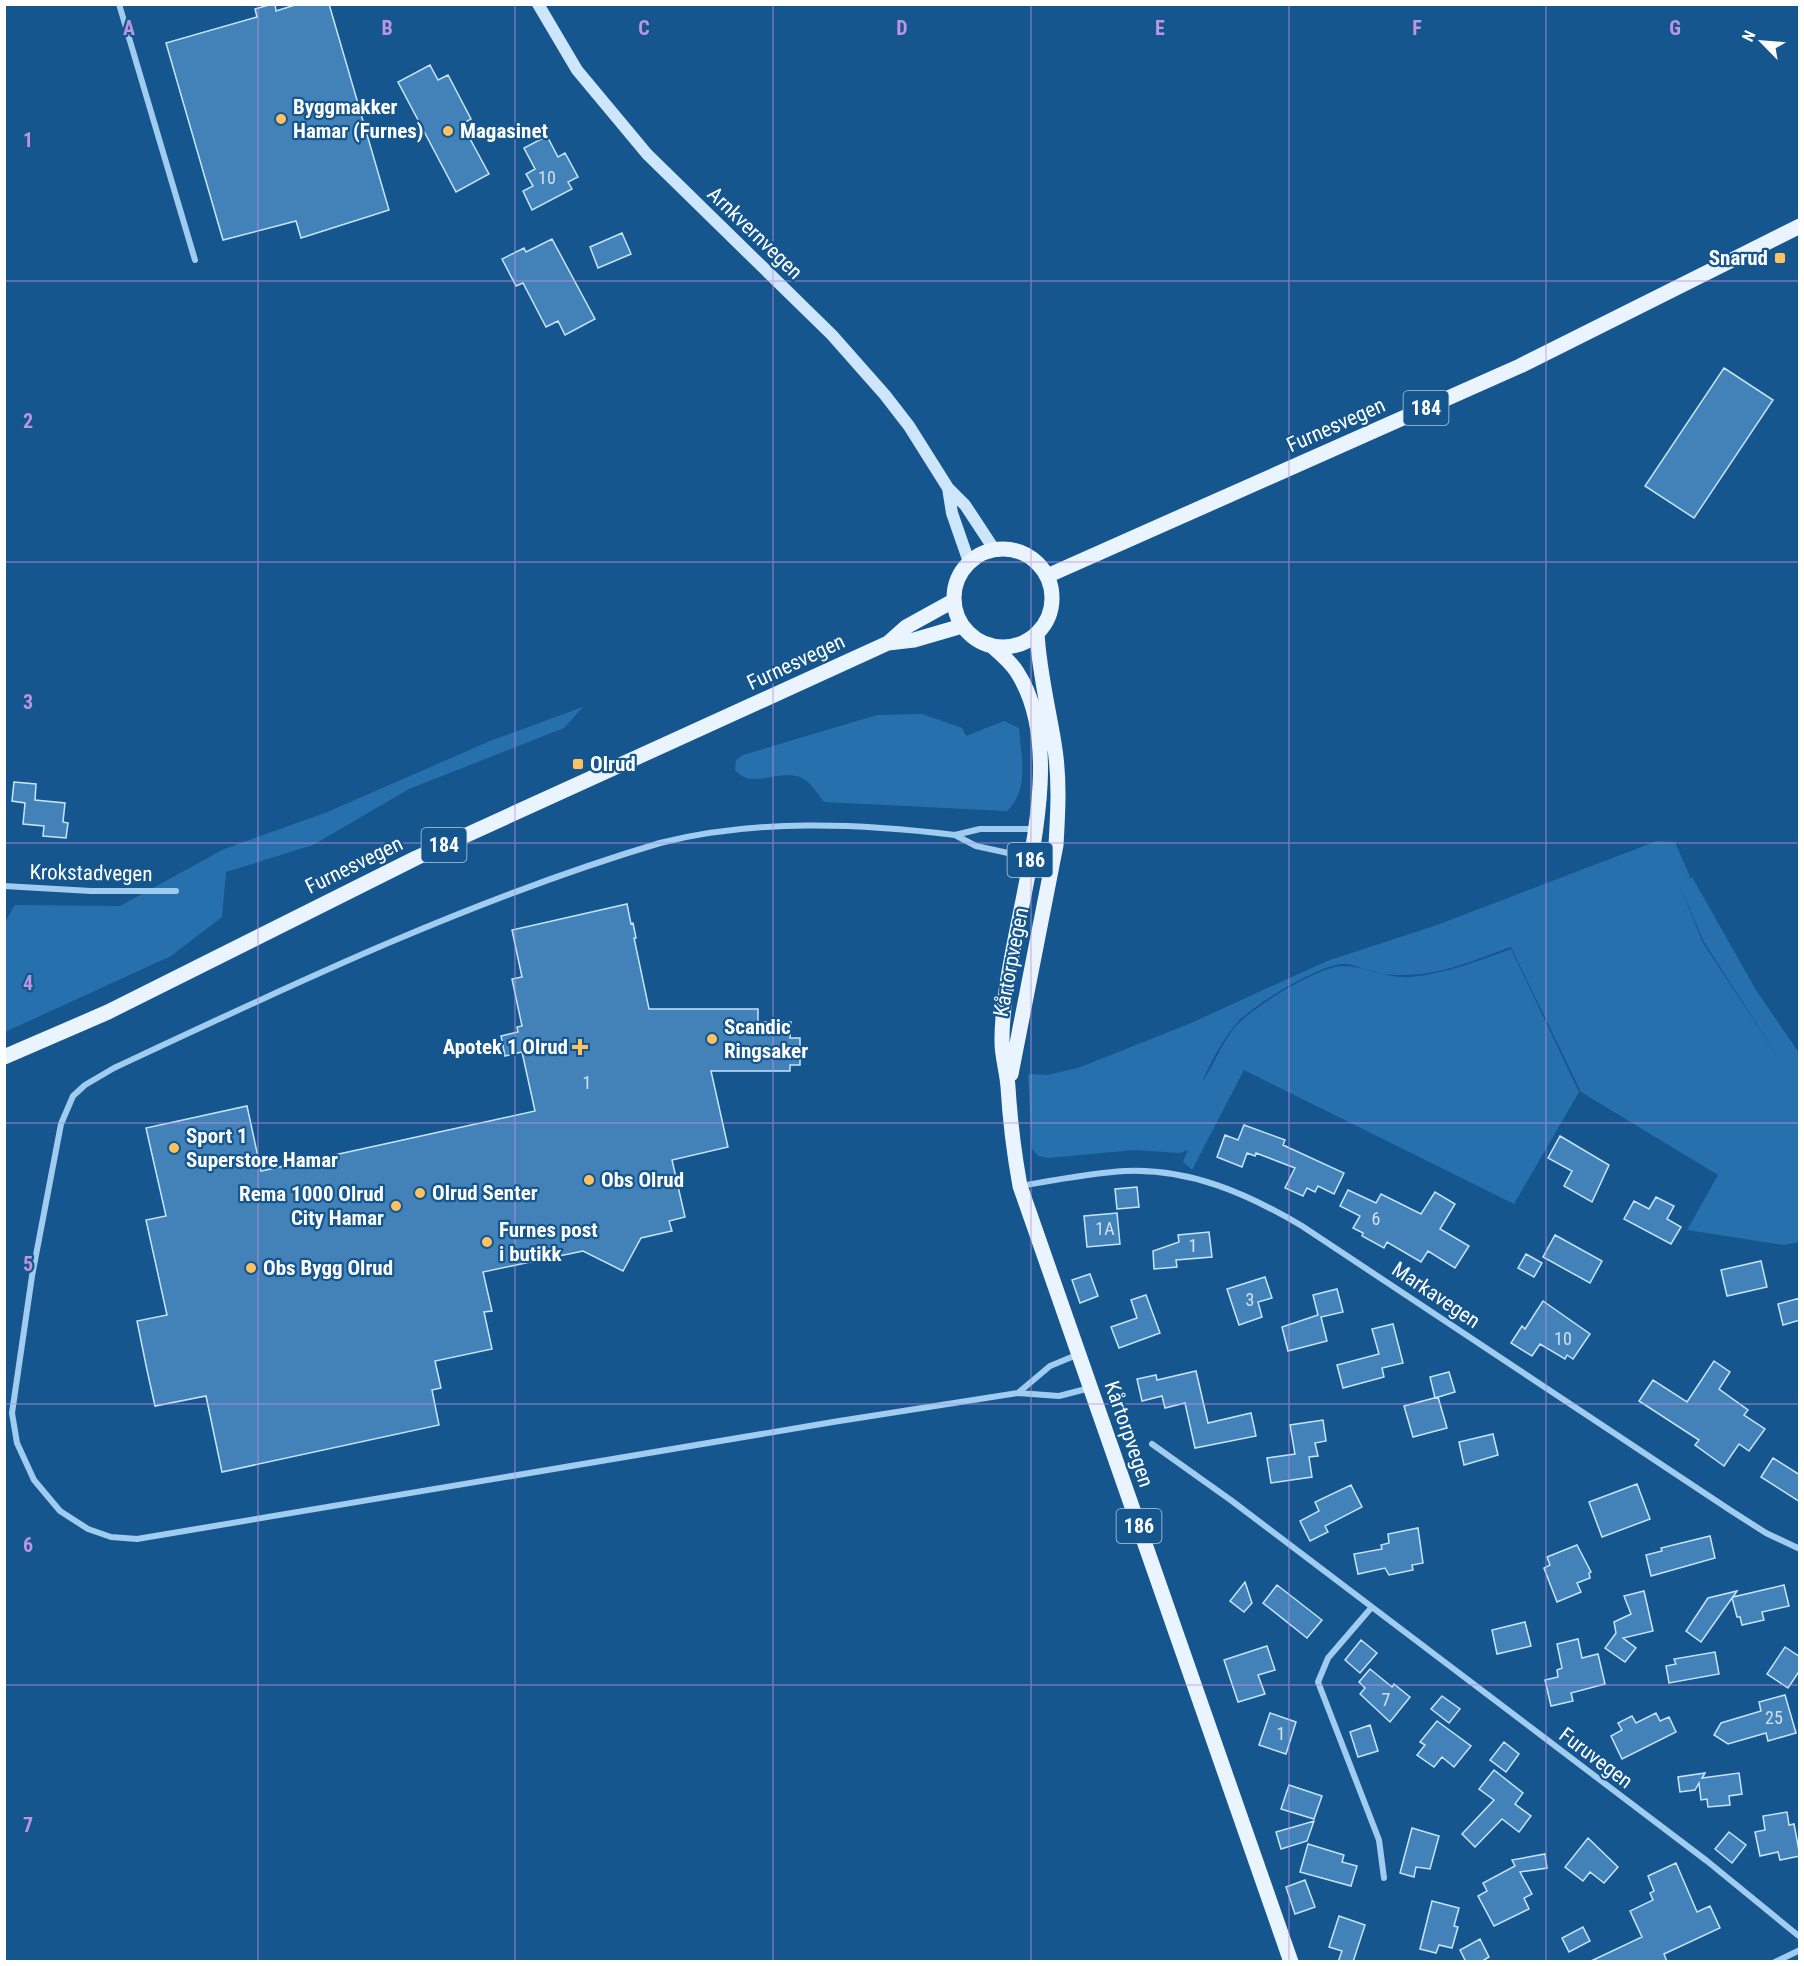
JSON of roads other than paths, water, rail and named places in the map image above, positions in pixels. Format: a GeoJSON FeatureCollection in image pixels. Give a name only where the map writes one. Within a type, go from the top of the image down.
{"type":"FeatureCollection","features":[{"type":"Feature","properties":{"kind":"main road","name":"Arnkvernvegen"},"geometry":{"type":"LineString","coordinates":[[538,4],[577,70],[610,112],[684,192],[794,297],[860,366],[909,426],[948,488]]}},
{"type":"Feature","properties":{"kind":"main road","name":"Furnesvegen"},"geometry":{"type":"LineString","coordinates":[[1047,576],[1520,366],[1800,226]]}},
{"type":"Feature","properties":{"kind":"main road"},"geometry":{"type":"LineString","coordinates":[[948,488],[965,505],[994,549]]}},
{"type":"Feature","properties":{"kind":"main road"},"geometry":{"type":"LineString","coordinates":[[948,488],[952,513],[969,562]]}},
{"type":"Feature","properties":{"kind":"main road"},"geometry":{"type":"LineString","coordinates":[[1005,548],[1025,554],[1034,560],[1047,576],[1051,588],[1051,606],[1045,623],[1037,633],[1017,645],[992,646],[981,642],[962,626],[953,601],[957,580],[969,562],[994,549],[1005,548]]}},
{"type":"Feature","properties":{"kind":"main road","name":"Furnesvegen"},"geometry":{"type":"LineString","coordinates":[[4,1057],[108,1012],[416,858],[888,643],[906,627],[953,601]]}},
{"type":"Feature","properties":{"kind":"main road","name":"Furnesvegen"},"geometry":{"type":"LineString","coordinates":[[888,643],[914,640],[962,626]]}},
{"type":"Feature","properties":{"kind":"main road","name":"Kårtorpvegen"},"geometry":{"type":"LineString","coordinates":[[1008,1086],[1056,845],[1058,811],[1055,745],[1039,660],[1037,633]]}},
{"type":"Feature","properties":{"kind":"main road","name":"Kårtorpvegen"},"geometry":{"type":"LineString","coordinates":[[992,646],[1010,662],[1019,674],[1034,716],[1041,768],[1036,829],[1005,1001],[1002,1043],[1009,1114],[1020,1186],[1291,1962]]}},
{"type":"Feature","properties":{"kind":"street"},"geometry":{"type":"LineString","coordinates":[[119,4],[195,260]]}},
{"type":"Feature","properties":{"kind":"street"},"geometry":{"type":"LineString","coordinates":[[1036,829],[980,829],[955,835],[798,825],[690,835],[660,843],[520,892],[334,968],[114,1068],[85,1085],[69,1102],[61,1125],[32,1276],[12,1413],[17,1443],[34,1480],[60,1511],[88,1529],[111,1538],[136,1539],[1018,1393],[1059,1396],[1091,1388]]}},
{"type":"Feature","properties":{"kind":"street"},"geometry":{"type":"LineString","coordinates":[[955,835],[976,846],[1030,858]]}},
{"type":"Feature","properties":{"kind":"street","name":"Krokstadvegen"},"geometry":{"type":"LineString","coordinates":[[4,886],[91,891],[176,891]]}},
{"type":"Feature","properties":{"kind":"street","name":"Markavegen"},"geometry":{"type":"LineString","coordinates":[[1020,1186],[1090,1175],[1152,1172],[1208,1181],[1233,1190],[1302,1226],[1730,1510],[1766,1533],[1800,1549]]}},
{"type":"Feature","properties":{"kind":"street"},"geometry":{"type":"LineString","coordinates":[[1018,1393],[1050,1366],[1079,1354]]}},
{"type":"Feature","properties":{"kind":"street","name":"Furuvegen"},"geometry":{"type":"LineString","coordinates":[[1152,1444],[1232,1501],[1698,1854],[1800,1937]]}},
{"type":"Feature","properties":{"kind":"street"},"geometry":{"type":"LineString","coordinates":[[1371,1608],[1328,1658],[1318,1682],[1378,1840],[1384,1878]]}},
{"type":"Feature","properties":{"kind":"street"},"geometry":{"type":"LineString","coordinates":[[1775,1962],[1800,1950]]}},
{"type":"Feature","properties":{"kind":"place","name":"Byggmakker Hamar (Furnes)"},"geometry":{"type":"Point","coordinates":[281,119]}},
{"type":"Feature","properties":{"kind":"place","name":"Magasinet"},"geometry":{"type":"Point","coordinates":[448,131]}},
{"type":"Feature","properties":{"kind":"place","name":"Snarud"},"geometry":{"type":"Point","coordinates":[1780,258]}},
{"type":"Feature","properties":{"kind":"place","name":"Olrud"},"geometry":{"type":"Point","coordinates":[578,764]}},
{"type":"Feature","properties":{"kind":"place","name":"Scandic Ringsaker"},"geometry":{"type":"Point","coordinates":[712,1039]}},
{"type":"Feature","properties":{"kind":"place","name":"Apotek 1 Olrud"},"geometry":{"type":"Point","coordinates":[580,1047]}},
{"type":"Feature","properties":{"kind":"place","name":"Sport 1 Superstore Hamar"},"geometry":{"type":"Point","coordinates":[174,1148]}},
{"type":"Feature","properties":{"kind":"place","name":"Obs Olrud"},"geometry":{"type":"Point","coordinates":[589,1180]}},
{"type":"Feature","properties":{"kind":"place","name":"Olrud Senter"},"geometry":{"type":"Point","coordinates":[420,1193]}},
{"type":"Feature","properties":{"kind":"place","name":"Rema 1000 Olrud City Hamar"},"geometry":{"type":"Point","coordinates":[396,1206]}},
{"type":"Feature","properties":{"kind":"place","name":"Furnes post i butikk"},"geometry":{"type":"Point","coordinates":[487,1242]}},
{"type":"Feature","properties":{"kind":"place","name":"Obs Bygg Olrud"},"geometry":{"type":"Point","coordinates":[251,1268]}}]}
